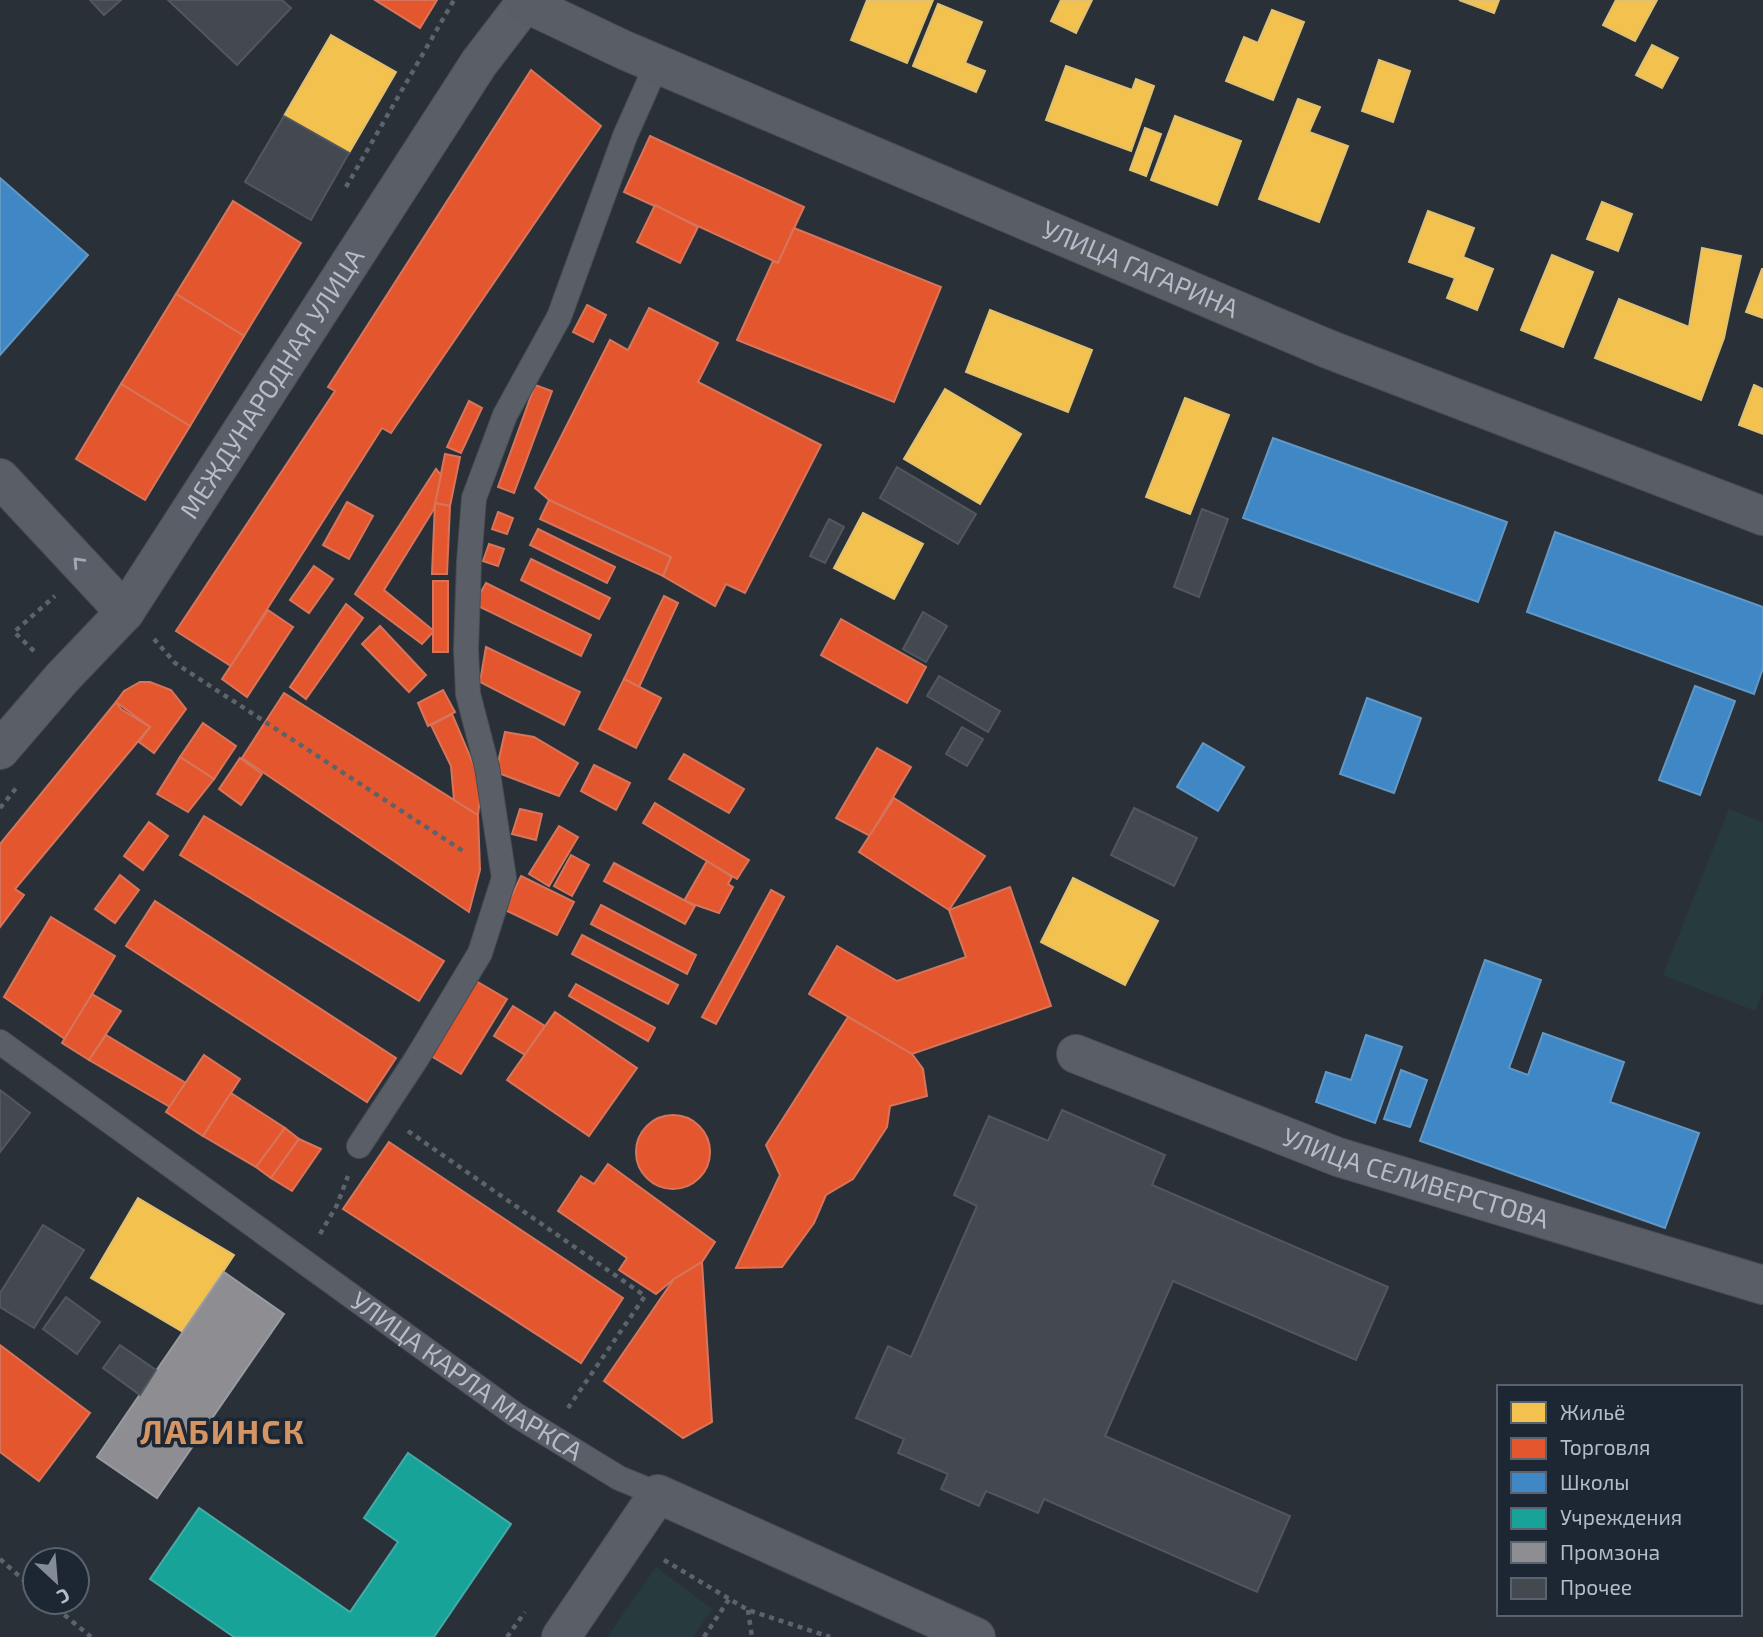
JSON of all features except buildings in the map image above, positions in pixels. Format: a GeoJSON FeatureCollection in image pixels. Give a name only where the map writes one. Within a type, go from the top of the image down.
{"type":"FeatureCollection","features":[{"type":"Feature","properties":{"kind":"main road","name":"УЛИЦА ГАГАРИНА"},"geometry":{"type":"LineString","coordinates":[[526,2],[657,64],[1328,349],[1763,516]]}},
{"type":"Feature","properties":{"kind":"street","name":"МЕЖДУНАРОДНАЯ УЛИЦА"},"geometry":{"type":"LineString","coordinates":[[0,750],[62,678],[125,612],[479,63],[526,2]]}},
{"type":"Feature","properties":{"kind":"street"},"geometry":{"type":"LineString","coordinates":[[0,478],[125,612]]}},
{"type":"Feature","properties":{"kind":"street","name":"УЛИЦА СЕЛИВЕРСТОВА"},"geometry":{"type":"LineString","coordinates":[[1076,1054],[1338,1157],[1763,1284]]}},
{"type":"Feature","properties":{"kind":"street"},"geometry":{"type":"LineString","coordinates":[[561,1637],[658,1494]]}},
{"type":"Feature","properties":{"kind":"street","name":"УЛИЦА КАРЛА МАРКСА"},"geometry":{"type":"LineString","coordinates":[[658,1494],[976,1637]]}},
{"type":"Feature","properties":{"kind":"lane"},"geometry":{"type":"LineString","coordinates":[[359,1146],[417,1058],[480,953],[504,878],[487,767],[468,694],[466,649],[474,498],[505,415],[559,317],[625,136],[657,64]]}},
{"type":"Feature","properties":{"kind":"lane","name":"УЛИЦА КАРЛА МАРКСА"},"geometry":{"type":"LineString","coordinates":[[0,1042],[516,1415],[619,1478],[658,1494]]}},
{"type":"Feature","properties":{"kind":"path"},"geometry":{"type":"LineString","coordinates":[[153,639],[175,663],[504,878]]}},
{"type":"Feature","properties":{"kind":"path"},"geometry":{"type":"LineString","coordinates":[[381,1113],[645,1296],[549,1435]]}},
{"type":"Feature","properties":{"kind":"path"},"geometry":{"type":"LineString","coordinates":[[303,1262],[337,1205],[359,1146]]}},
{"type":"Feature","properties":{"kind":"path"},"geometry":{"type":"LineString","coordinates":[[628,1538],[748,1610],[830,1637]]}},
{"type":"Feature","properties":{"kind":"path"},"geometry":{"type":"LineString","coordinates":[[0,1559],[21,1578]]}},
{"type":"Feature","properties":{"kind":"path"},"geometry":{"type":"LineString","coordinates":[[704,1637],[729,1599]]}},
{"type":"Feature","properties":{"kind":"path"},"geometry":{"type":"LineString","coordinates":[[748,1610],[752,1637]]}},
{"type":"Feature","properties":{"kind":"path"},"geometry":{"type":"LineString","coordinates":[[66,1616],[91,1637]]}},
{"type":"Feature","properties":{"kind":"green space"},"geometry":{"type":"Polygon","coordinates":[[[1729,809],[1763,822],[1763,992],[1755,1011],[1663,975],[1729,809]]]}},
{"type":"Feature","properties":{"kind":"green space"},"geometry":{"type":"Polygon","coordinates":[[[656,1567],[712,1609],[693,1637],[607,1637],[656,1567]]]}},
{"type":"Feature","properties":{"kind":"district","name":"ЛАБИНСК"},"geometry":{"type":"Point","coordinates":[223,1432]}}]}
